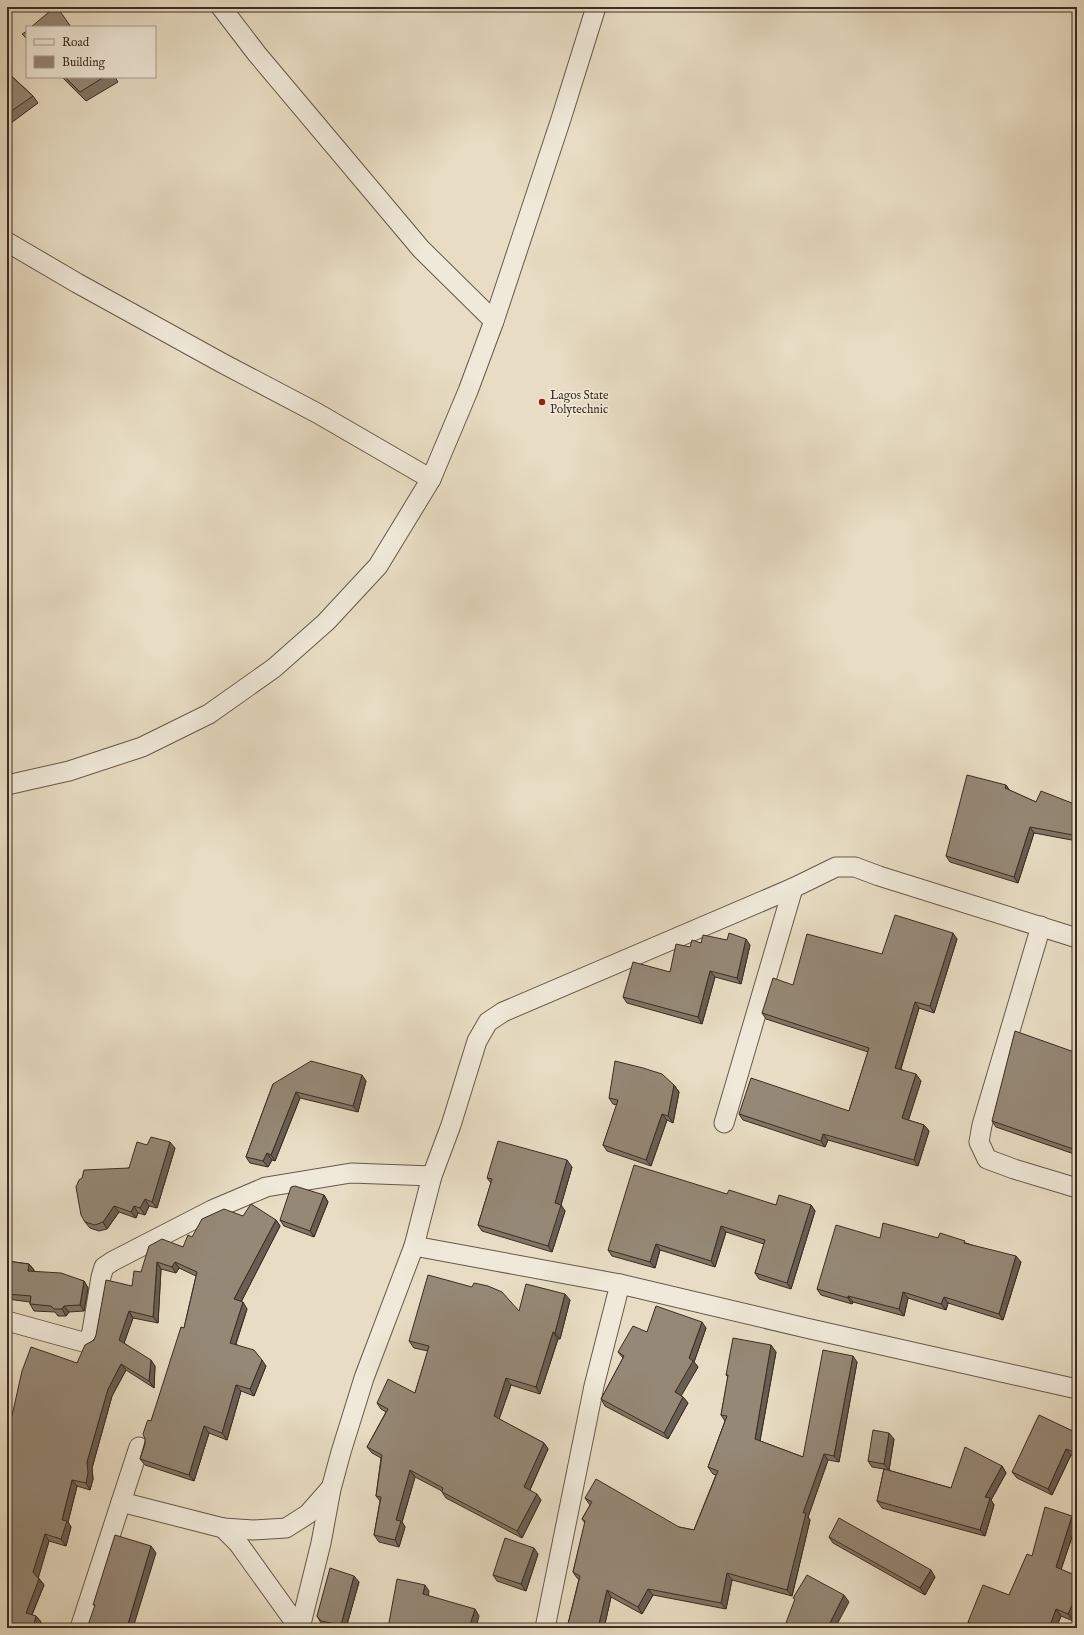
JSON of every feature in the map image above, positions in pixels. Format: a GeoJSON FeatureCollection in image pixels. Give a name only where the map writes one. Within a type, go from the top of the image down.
{"type":"FeatureCollection","features":[{"type":"Feature","properties":{"kind":"street"},"geometry":{"type":"LineString","coordinates":[[221,7],[257,54],[421,249],[494,321]]}},
{"type":"Feature","properties":{"kind":"street"},"geometry":{"type":"LineString","coordinates":[[7,785],[69,772],[142,747],[209,714],[274,668],[326,622],[378,566],[431,479],[468,391],[494,321],[561,120],[596,7]]}},
{"type":"Feature","properties":{"kind":"street"},"geometry":{"type":"LineString","coordinates":[[7,242],[77,283],[222,363],[317,413],[431,479]]}},
{"type":"Feature","properties":{"kind":"street"},"geometry":{"type":"LineString","coordinates":[[300,1628],[321,1543],[331,1489],[341,1452],[364,1378],[414,1246],[432,1176],[451,1125],[477,1041],[488,1022],[503,1012],[794,888],[836,867],[855,867],[879,876],[1077,938]]}},
{"type":"Feature","properties":{"kind":"street"},"geometry":{"type":"LineString","coordinates":[[724,1123],[794,888]]}},
{"type":"Feature","properties":{"kind":"street"},"geometry":{"type":"LineString","coordinates":[[1041,926],[982,1126],[979,1142],[987,1159],[1014,1169],[1077,1188]]}},
{"type":"Feature","properties":{"kind":"street"},"geometry":{"type":"LineString","coordinates":[[7,1321],[83,1342],[90,1339],[104,1267],[212,1210],[266,1187],[351,1173],[432,1176]]}},
{"type":"Feature","properties":{"kind":"street"},"geometry":{"type":"LineString","coordinates":[[414,1246],[620,1284],[814,1330],[1077,1389]]}},
{"type":"Feature","properties":{"kind":"street"},"geometry":{"type":"LineString","coordinates":[[545,1628],[594,1386],[620,1284]]}},
{"type":"Feature","properties":{"kind":"street"},"geometry":{"type":"LineString","coordinates":[[80,1628],[139,1447]]}},
{"type":"Feature","properties":{"kind":"street"},"geometry":{"type":"LineString","coordinates":[[120,1502],[223,1528],[253,1530],[286,1528],[308,1514],[331,1489]]}},
{"type":"Feature","properties":{"kind":"street"},"geometry":{"type":"LineString","coordinates":[[223,1528],[238,1543],[300,1628]]}},
{"type":"Feature","properties":{"kind":"building"},"geometry":{"type":"Polygon","coordinates":[[[55,7],[57,7],[70,26],[32,26],[55,7]]]}},
{"type":"Feature","properties":{"kind":"building"},"geometry":{"type":"Polygon","coordinates":[[[26,32],[26,38],[22,34],[26,32]]]}},
{"type":"Feature","properties":{"kind":"building"},"geometry":{"type":"Polygon","coordinates":[[[7,72],[33,96],[7,114],[7,72]]]}},
{"type":"Feature","properties":{"kind":"building"},"geometry":{"type":"Polygon","coordinates":[[[66,78],[102,78],[80,92],[66,78]]]}},
{"type":"Feature","properties":{"kind":"building"},"geometry":{"type":"Polygon","coordinates":[[[967,775],[1006,785],[1005,788],[1036,802],[1041,791],[1077,805],[1077,826],[1073,835],[1030,827],[1014,877],[946,856],[967,775]]]}},
{"type":"Feature","properties":{"kind":"building"},"geometry":{"type":"Polygon","coordinates":[[[895,915],[953,933],[930,1006],[915,1002],[895,1068],[916,1074],[902,1118],[924,1125],[914,1160],[823,1134],[821,1141],[739,1114],[751,1078],[849,1111],[869,1048],[762,1013],[773,978],[793,985],[807,934],[882,954],[895,915]]]}},
{"type":"Feature","properties":{"kind":"building"},"geometry":{"type":"Polygon","coordinates":[[[729,933],[746,939],[737,978],[710,971],[698,1017],[623,997],[633,962],[670,972],[676,944],[690,947],[692,940],[701,943],[703,935],[727,940],[729,933]]]}},
{"type":"Feature","properties":{"kind":"building"},"geometry":{"type":"Polygon","coordinates":[[[1015,1031],[1077,1053],[1076,1150],[992,1121],[1015,1031]]]}},
{"type":"Feature","properties":{"kind":"building"},"geometry":{"type":"Polygon","coordinates":[[[311,1061],[362,1075],[353,1106],[296,1092],[271,1155],[267,1153],[263,1161],[246,1157],[273,1084],[311,1061]]]}},
{"type":"Feature","properties":{"kind":"building"},"geometry":{"type":"Polygon","coordinates":[[[615,1061],[662,1074],[674,1085],[668,1116],[662,1114],[646,1160],[603,1145],[618,1100],[609,1098],[615,1061]]]}},
{"type":"Feature","properties":{"kind":"building"},"geometry":{"type":"Polygon","coordinates":[[[151,1137],[170,1142],[152,1202],[145,1199],[140,1208],[134,1206],[131,1212],[114,1206],[103,1222],[95,1225],[85,1222],[81,1215],[76,1187],[79,1180],[82,1178],[84,1170],[129,1168],[137,1142],[147,1145],[151,1137]]]}},
{"type":"Feature","properties":{"kind":"building"},"geometry":{"type":"Polygon","coordinates":[[[498,1141],[567,1160],[555,1203],[561,1205],[548,1246],[478,1225],[492,1179],[487,1178],[498,1141]]]}},
{"type":"Feature","properties":{"kind":"building"},"geometry":{"type":"Polygon","coordinates":[[[634,1165],[727,1194],[729,1190],[776,1205],[779,1195],[811,1205],[787,1283],[755,1273],[765,1240],[721,1226],[711,1261],[656,1244],[650,1262],[608,1250],[634,1165]]]}},
{"type":"Feature","properties":{"kind":"building"},"geometry":{"type":"Polygon","coordinates":[[[295,1186],[324,1195],[310,1231],[280,1220],[291,1187],[295,1186]]]}},
{"type":"Feature","properties":{"kind":"building"},"geometry":{"type":"Polygon","coordinates":[[[251,1204],[276,1220],[234,1299],[243,1302],[230,1343],[254,1350],[262,1360],[250,1389],[236,1385],[222,1433],[204,1426],[189,1475],[140,1459],[145,1444],[143,1434],[148,1420],[151,1421],[181,1327],[184,1328],[197,1272],[175,1262],[172,1267],[157,1262],[153,1317],[129,1311],[119,1340],[151,1360],[149,1381],[121,1364],[108,1389],[87,1462],[88,1473],[86,1483],[72,1480],[62,1520],[67,1521],[61,1539],[45,1534],[33,1572],[39,1579],[26,1613],[36,1616],[33,1628],[7,1628],[7,1438],[22,1371],[31,1347],[77,1363],[85,1345],[94,1340],[96,1335],[106,1280],[132,1286],[134,1271],[141,1272],[149,1246],[162,1239],[183,1247],[188,1235],[192,1237],[202,1219],[224,1209],[243,1216],[251,1204]]]}},
{"type":"Feature","properties":{"kind":"building"},"geometry":{"type":"Polygon","coordinates":[[[883,1223],[938,1238],[940,1233],[965,1241],[964,1243],[1016,1256],[999,1314],[944,1297],[941,1304],[903,1292],[899,1309],[848,1296],[848,1298],[817,1289],[836,1225],[880,1238],[883,1223]]]}},
{"type":"Feature","properties":{"kind":"building"},"geometry":{"type":"Polygon","coordinates":[[[7,1261],[29,1264],[28,1271],[61,1273],[84,1281],[80,1305],[64,1306],[62,1309],[54,1309],[51,1306],[30,1304],[31,1296],[7,1294],[7,1261]]]}},
{"type":"Feature","properties":{"kind":"building"},"geometry":{"type":"Polygon","coordinates":[[[428,1275],[472,1287],[474,1283],[488,1286],[502,1292],[519,1311],[526,1284],[565,1294],[555,1333],[553,1332],[536,1387],[506,1378],[494,1416],[544,1443],[524,1487],[537,1494],[517,1531],[442,1492],[443,1488],[410,1470],[396,1520],[401,1521],[395,1540],[374,1535],[381,1497],[376,1496],[382,1455],[367,1447],[388,1409],[377,1403],[388,1379],[415,1393],[429,1346],[409,1341],[428,1275]]]}},
{"type":"Feature","properties":{"kind":"building"},"geometry":{"type":"Polygon","coordinates":[[[656,1306],[702,1322],[689,1358],[693,1361],[675,1392],[683,1397],[664,1433],[601,1399],[624,1356],[618,1352],[633,1326],[647,1332],[656,1306]]]}},
{"type":"Feature","properties":{"kind":"building"},"geometry":{"type":"Polygon","coordinates":[[[733,1338],[771,1345],[755,1439],[803,1457],[823,1350],[853,1356],[834,1456],[824,1454],[803,1513],[806,1513],[787,1590],[727,1573],[721,1603],[648,1589],[638,1607],[607,1590],[598,1628],[567,1628],[580,1576],[573,1572],[585,1521],[582,1519],[592,1502],[585,1498],[596,1479],[679,1527],[694,1530],[718,1471],[708,1467],[727,1416],[721,1415],[728,1375],[726,1375],[733,1338]]]}},
{"type":"Feature","properties":{"kind":"building"},"geometry":{"type":"Polygon","coordinates":[[[1039,1415],[1077,1433],[1077,1453],[1066,1449],[1048,1489],[1012,1472],[1039,1415]]]}},
{"type":"Feature","properties":{"kind":"building"},"geometry":{"type":"Polygon","coordinates":[[[873,1430],[889,1433],[884,1464],[868,1461],[873,1430]]]}},
{"type":"Feature","properties":{"kind":"building"},"geometry":{"type":"Polygon","coordinates":[[[965,1447],[1002,1466],[985,1497],[990,1498],[980,1530],[877,1501],[884,1469],[951,1488],[965,1447]]]}},
{"type":"Feature","properties":{"kind":"building"},"geometry":{"type":"Polygon","coordinates":[[[1045,1507],[1072,1516],[1056,1567],[1077,1576],[1077,1594],[1068,1614],[1056,1609],[1049,1628],[982,1628],[968,1622],[983,1585],[1009,1595],[1027,1554],[1032,1556],[1045,1507]]]}},
{"type":"Feature","properties":{"kind":"building"},"geometry":{"type":"Polygon","coordinates":[[[839,1518],[931,1570],[920,1588],[829,1537],[839,1518]]]}},
{"type":"Feature","properties":{"kind":"building"},"geometry":{"type":"Polygon","coordinates":[[[115,1535],[151,1546],[127,1628],[87,1628],[95,1605],[93,1605],[115,1535]]]}},
{"type":"Feature","properties":{"kind":"building"},"geometry":{"type":"Polygon","coordinates":[[[505,1538],[534,1548],[521,1584],[493,1575],[505,1538]]]}},
{"type":"Feature","properties":{"kind":"building"},"geometry":{"type":"Polygon","coordinates":[[[330,1568],[354,1576],[341,1625],[321,1621],[317,1616],[330,1568]]]}},
{"type":"Feature","properties":{"kind":"building"},"geometry":{"type":"Polygon","coordinates":[[[807,1575],[844,1595],[828,1627],[829,1628],[784,1628],[795,1599],[793,1598],[807,1575]]]}},
{"type":"Feature","properties":{"kind":"building"},"geometry":{"type":"Polygon","coordinates":[[[397,1579],[425,1585],[423,1594],[475,1609],[469,1628],[388,1628],[397,1579]]]}},
{"type":"Feature","properties":{"kind":"place","name":"Lagos State Polytechnic"},"geometry":{"type":"Point","coordinates":[542,402]}}]}
